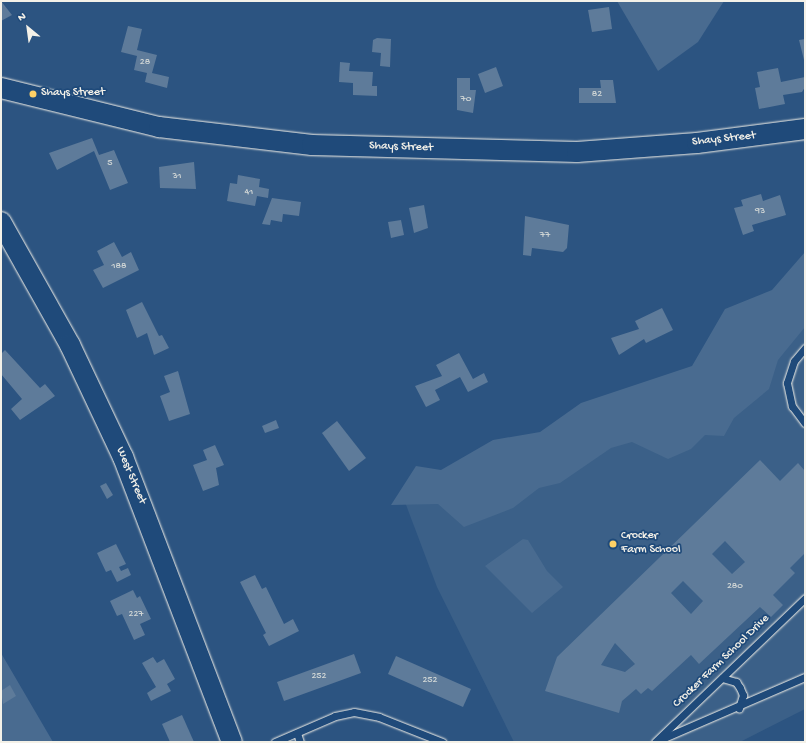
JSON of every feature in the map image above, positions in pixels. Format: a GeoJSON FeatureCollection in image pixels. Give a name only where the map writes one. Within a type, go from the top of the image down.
{"type":"FeatureCollection","features":[{"type":"Feature","properties":{"kind":"main road","name":"Shays Street"},"geometry":{"type":"LineString","coordinates":[[1,88],[159,127],[232,138],[317,145],[583,151],[805,129]]}},
{"type":"Feature","properties":{"kind":"main road","name":"West Street"},"geometry":{"type":"LineString","coordinates":[[1,222],[70,345],[120,451],[232,742]]}},
{"type":"Feature","properties":{"kind":"lane"},"geometry":{"type":"LineString","coordinates":[[805,348],[794,361],[787,383],[792,406],[805,423]]}},
{"type":"Feature","properties":{"kind":"lane","name":"Crocker Farm School Drive"},"geometry":{"type":"LineString","coordinates":[[655,742],[805,598]]}},
{"type":"Feature","properties":{"kind":"lane","name":"Crocker Farm School Drive"},"geometry":{"type":"LineString","coordinates":[[655,742],[739,708],[805,677]]}},
{"type":"Feature","properties":{"kind":"lane"},"geometry":{"type":"LineString","coordinates":[[722,678],[736,682],[740,688],[743,695],[739,708]]}},
{"type":"Feature","properties":{"kind":"lane"},"geometry":{"type":"LineString","coordinates":[[275,742],[339,714],[360,712],[442,742]]}},
{"type":"Feature","properties":{"kind":"lane"},"geometry":{"type":"LineString","coordinates":[[296,733],[300,742]]}},
{"type":"Feature","properties":{"kind":"shaded area"},"geometry":{"type":"Polygon","coordinates":[[[617,1],[724,1],[698,42],[658,71],[617,1]]]}},
{"type":"Feature","properties":{"kind":"shaded area"},"geometry":{"type":"Polygon","coordinates":[[[805,252],[805,327],[778,360],[769,389],[734,418],[724,436],[705,435],[691,449],[668,459],[632,442],[611,448],[560,483],[539,488],[513,508],[464,527],[438,504],[391,505],[416,466],[441,470],[493,440],[540,432],[581,403],[692,366],[725,309],[772,290],[805,252]]]}},
{"type":"Feature","properties":{"kind":"shaded area","name":"Crocker Farm School"},"geometry":{"type":"Polygon","coordinates":[[[805,315],[805,709],[740,742],[514,742],[437,587],[405,502],[805,315]]]}},
{"type":"Feature","properties":{"kind":"shaded area"},"geometry":{"type":"Polygon","coordinates":[[[523,539],[528,540],[547,571],[563,587],[532,613],[485,566],[523,539]]]}},
{"type":"Feature","properties":{"kind":"shaded area"},"geometry":{"type":"Polygon","coordinates":[[[1,653],[53,742],[1,742],[1,653]]]}},
{"type":"Feature","properties":{"kind":"building"},"geometry":{"type":"Polygon","coordinates":[[[1,1],[12,15],[1,21],[1,1]]]}},
{"type":"Feature","properties":{"kind":"building"},"geometry":{"type":"Polygon","coordinates":[[[609,7],[612,29],[592,32],[588,10],[609,7]]]}},
{"type":"Feature","properties":{"kind":"building"},"geometry":{"type":"Polygon","coordinates":[[[128,26],[142,29],[137,50],[157,55],[152,73],[169,77],[167,88],[145,82],[147,73],[134,70],[137,56],[121,52],[128,26]]]}},
{"type":"Feature","properties":{"kind":"building"},"geometry":{"type":"Polygon","coordinates":[[[377,38],[391,39],[390,67],[380,66],[381,53],[372,52],[373,40],[377,38]]]}},
{"type":"Feature","properties":{"kind":"building"},"geometry":{"type":"Polygon","coordinates":[[[805,39],[805,60],[804,60],[799,40],[805,39]]]}},
{"type":"Feature","properties":{"kind":"building"},"geometry":{"type":"Polygon","coordinates":[[[340,62],[350,63],[349,71],[373,72],[372,86],[377,86],[377,96],[353,95],[353,83],[339,82],[340,62]]]}},
{"type":"Feature","properties":{"kind":"building"},"geometry":{"type":"Polygon","coordinates":[[[496,67],[503,86],[485,93],[478,74],[496,67]]]}},
{"type":"Feature","properties":{"kind":"building"},"geometry":{"type":"Polygon","coordinates":[[[778,68],[781,82],[805,77],[805,87],[802,92],[783,95],[785,104],[759,109],[755,88],[760,87],[757,72],[778,68]]]}},
{"type":"Feature","properties":{"kind":"building"},"geometry":{"type":"Polygon","coordinates":[[[457,78],[470,78],[470,90],[476,90],[473,113],[457,110],[457,78]]]}},
{"type":"Feature","properties":{"kind":"building"},"geometry":{"type":"Polygon","coordinates":[[[600,80],[613,80],[616,103],[579,103],[579,88],[601,88],[600,80]]]}},
{"type":"Feature","properties":{"kind":"building"},"geometry":{"type":"Polygon","coordinates":[[[92,138],[99,155],[114,150],[128,183],[110,190],[94,151],[57,170],[49,153],[92,138]]]}},
{"type":"Feature","properties":{"kind":"building"},"geometry":{"type":"Polygon","coordinates":[[[194,162],[196,189],[160,188],[159,167],[194,162]]]}},
{"type":"Feature","properties":{"kind":"building"},"geometry":{"type":"Polygon","coordinates":[[[238,175],[260,179],[259,187],[269,189],[268,198],[257,196],[255,206],[227,201],[230,183],[237,184],[238,175]]]}},
{"type":"Feature","properties":{"kind":"building"},"geometry":{"type":"Polygon","coordinates":[[[761,194],[763,201],[780,195],[786,215],[752,225],[754,231],[743,235],[734,208],[743,206],[741,200],[761,194]]]}},
{"type":"Feature","properties":{"kind":"building"},"geometry":{"type":"Polygon","coordinates":[[[272,198],[301,202],[299,216],[283,214],[282,222],[271,220],[270,225],[262,224],[272,198]]]}},
{"type":"Feature","properties":{"kind":"building"},"geometry":{"type":"Polygon","coordinates":[[[424,205],[428,228],[414,233],[409,208],[424,205]]]}},
{"type":"Feature","properties":{"kind":"building"},"geometry":{"type":"Polygon","coordinates":[[[525,216],[569,225],[567,248],[563,252],[532,248],[531,256],[523,255],[525,216]]]}},
{"type":"Feature","properties":{"kind":"building"},"geometry":{"type":"Polygon","coordinates":[[[401,220],[404,235],[391,238],[388,222],[401,220]]]}},
{"type":"Feature","properties":{"kind":"building"},"geometry":{"type":"Polygon","coordinates":[[[114,242],[122,257],[131,252],[139,270],[103,288],[93,270],[104,265],[97,251],[114,242]]]}},
{"type":"Feature","properties":{"kind":"building"},"geometry":{"type":"Polygon","coordinates":[[[142,302],[159,336],[162,335],[169,348],[154,355],[147,333],[137,338],[126,310],[142,302]]]}},
{"type":"Feature","properties":{"kind":"building"},"geometry":{"type":"Polygon","coordinates":[[[662,308],[673,330],[646,343],[644,339],[619,355],[611,338],[639,329],[635,321],[662,308]]]}},
{"type":"Feature","properties":{"kind":"building"},"geometry":{"type":"Polygon","coordinates":[[[5,350],[40,388],[45,384],[55,396],[20,420],[11,409],[22,399],[1,374],[1,354],[5,350]]]}},
{"type":"Feature","properties":{"kind":"building"},"geometry":{"type":"Polygon","coordinates":[[[459,353],[473,379],[484,373],[488,382],[468,392],[460,377],[435,390],[440,400],[426,407],[415,386],[442,376],[436,365],[459,353]]]}},
{"type":"Feature","properties":{"kind":"building"},"geometry":{"type":"Polygon","coordinates":[[[178,371],[190,414],[169,421],[160,396],[170,392],[164,376],[178,371]]]}},
{"type":"Feature","properties":{"kind":"building"},"geometry":{"type":"Polygon","coordinates":[[[276,420],[279,428],[265,433],[262,426],[276,420]]]}},
{"type":"Feature","properties":{"kind":"building"},"geometry":{"type":"Polygon","coordinates":[[[337,421],[366,458],[349,471],[322,433],[337,421]]]}},
{"type":"Feature","properties":{"kind":"building"},"geometry":{"type":"Polygon","coordinates":[[[215,445],[224,465],[216,468],[219,485],[203,491],[193,465],[207,460],[203,450],[215,445]]]}},
{"type":"Feature","properties":{"kind":"building"},"geometry":{"type":"Polygon","coordinates":[[[760,460],[780,481],[798,463],[805,471],[805,553],[790,568],[795,573],[773,595],[783,605],[771,617],[760,607],[699,664],[691,655],[652,691],[648,688],[641,694],[636,689],[622,701],[619,713],[545,691],[557,657],[760,460]],[[725,541],[712,554],[732,574],[745,562],[725,541]],[[683,581],[671,593],[691,614],[703,601],[683,581]],[[615,643],[601,665],[625,672],[635,664],[615,643]]]}},
{"type":"Feature","properties":{"kind":"building"},"geometry":{"type":"Polygon","coordinates":[[[106,483],[113,495],[107,499],[100,486],[106,483]]]}},
{"type":"Feature","properties":{"kind":"building"},"geometry":{"type":"Polygon","coordinates":[[[116,544],[126,564],[119,567],[121,571],[128,568],[131,575],[117,582],[111,570],[106,572],[97,553],[116,544]]]}},
{"type":"Feature","properties":{"kind":"building"},"geometry":{"type":"Polygon","coordinates":[[[255,575],[262,589],[266,587],[284,624],[293,619],[299,631],[269,646],[263,635],[266,633],[240,582],[255,575]]]}},
{"type":"Feature","properties":{"kind":"building"},"geometry":{"type":"Polygon","coordinates":[[[133,590],[137,598],[140,596],[151,619],[140,624],[145,635],[134,640],[122,614],[117,616],[110,601],[133,590]]]}},
{"type":"Feature","properties":{"kind":"building"},"geometry":{"type":"Polygon","coordinates":[[[354,654],[361,673],[284,701],[277,682],[354,654]]]}},
{"type":"Feature","properties":{"kind":"building"},"geometry":{"type":"Polygon","coordinates":[[[396,656],[471,689],[463,707],[388,674],[396,656]]]}},
{"type":"Feature","properties":{"kind":"building"},"geometry":{"type":"Polygon","coordinates":[[[153,657],[157,663],[164,659],[175,679],[167,684],[171,691],[151,701],[147,693],[156,687],[142,663],[153,657]]]}},
{"type":"Feature","properties":{"kind":"building"},"geometry":{"type":"Polygon","coordinates":[[[10,685],[16,696],[3,704],[1,691],[10,685]]]}},
{"type":"Feature","properties":{"kind":"building"},"geometry":{"type":"Polygon","coordinates":[[[182,715],[194,742],[170,742],[162,724],[182,715]]]}},
{"type":"Feature","properties":{"kind":"place","name":"Shays Street"},"geometry":{"type":"Point","coordinates":[33,94]}},
{"type":"Feature","properties":{"kind":"place","name":"Crocker Farm School"},"geometry":{"type":"Point","coordinates":[613,544]}}]}
